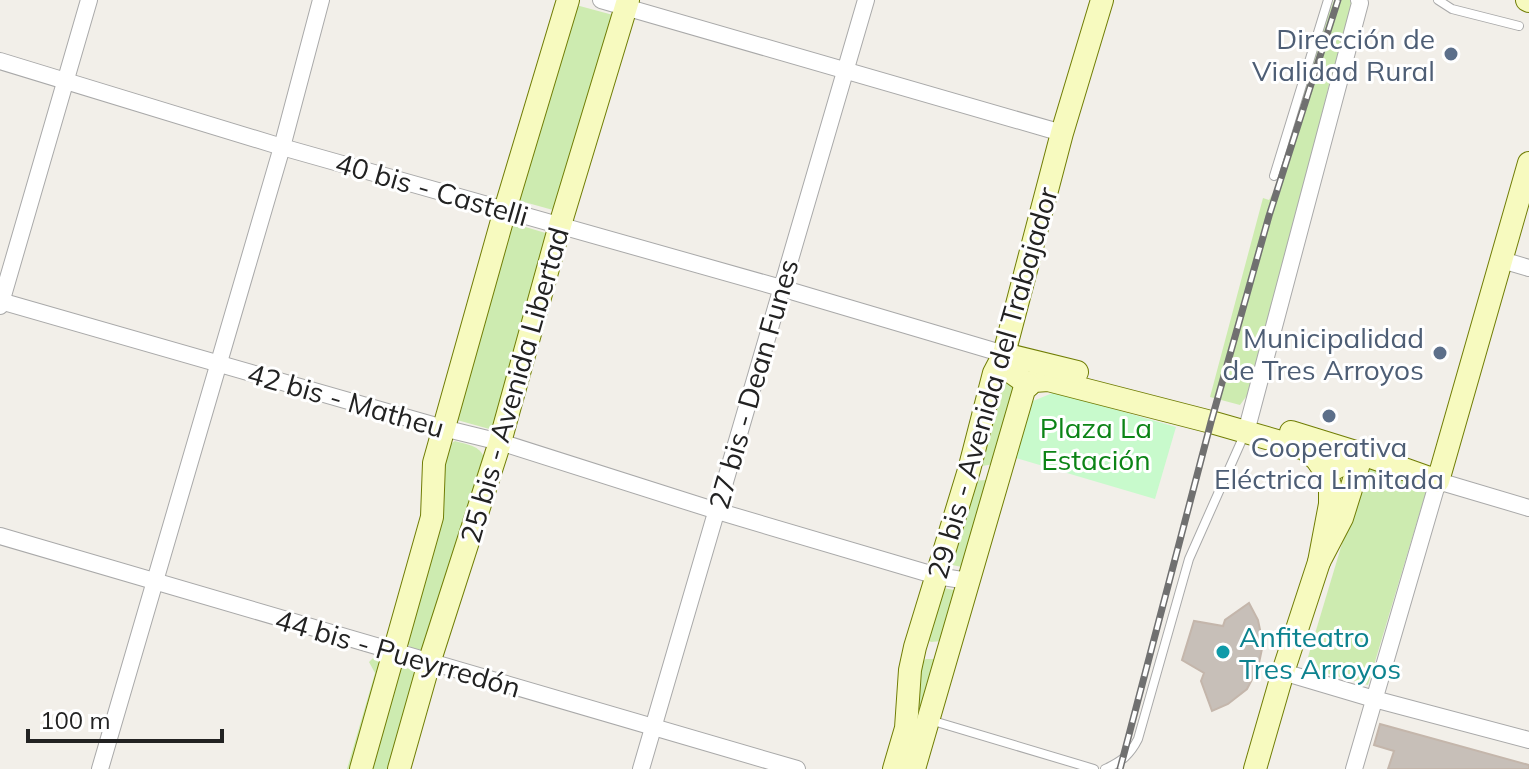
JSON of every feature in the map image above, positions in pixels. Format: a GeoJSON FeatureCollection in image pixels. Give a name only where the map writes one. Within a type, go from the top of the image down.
{"type":"FeatureCollection","features":[{"type":"Feature","properties":{"kind":"street"},"geometry":{"type":"LineString","coordinates":[[1,303],[89,0]]}},
{"type":"Feature","properties":{"kind":"street"},"geometry":{"type":"LineString","coordinates":[[100,769],[220,363],[321,0]]}},
{"type":"Feature","properties":{"kind":"street","name":"25 bis - Avenida Libertad"},"geometry":{"type":"LineString","coordinates":[[361,769],[432,517],[434,463],[443,428],[568,0]]}},
{"type":"Feature","properties":{"kind":"street"},"geometry":{"type":"LineString","coordinates":[[601,0],[627,4],[1062,133]]}},
{"type":"Feature","properties":{"kind":"street","name":"27 bis - Dean Funes"},"geometry":{"type":"LineString","coordinates":[[641,769],[866,0]]}},
{"type":"Feature","properties":{"kind":"street","name":"29 bis - Avenida del Trabajador"},"geometry":{"type":"LineString","coordinates":[[894,769],[906,728],[910,670],[915,647],[969,470],[994,373],[1004,354],[1062,133],[1102,0]]}},
{"type":"Feature","properties":{"kind":"street"},"geometry":{"type":"LineString","coordinates":[[1248,426],[1361,1]]}},
{"type":"Feature","properties":{"kind":"street","name":"25 bis - Avenida Libertad"},"geometry":{"type":"LineString","coordinates":[[399,769],[429,663],[500,442],[560,225],[627,4]]}},
{"type":"Feature","properties":{"kind":"street","name":"40 bis - Castelli"},"geometry":{"type":"LineString","coordinates":[[0,61],[282,147],[781,288],[1164,403],[1362,454],[1529,508]]}},
{"type":"Feature","properties":{"kind":"street"},"geometry":{"type":"LineString","coordinates":[[1354,769],[1529,163]]}},
{"type":"Feature","properties":{"kind":"street"},"geometry":{"type":"LineString","coordinates":[[1502,260],[1529,268]]}},
{"type":"Feature","properties":{"kind":"street","name":"42 bis - Matheu"},"geometry":{"type":"LineString","coordinates":[[1,303],[500,442],[717,511],[937,576],[968,581]]}},
{"type":"Feature","properties":{"kind":"street"},"geometry":{"type":"LineString","coordinates":[[1004,354],[1011,372],[1029,385]]}},
{"type":"Feature","properties":{"kind":"street","name":"40 bis - Castelli"},"geometry":{"type":"LineString","coordinates":[[1029,385],[1034,381],[1048,380],[1164,403]]}},
{"type":"Feature","properties":{"kind":"street","name":"29 bis - Avenida del Trabajador"},"geometry":{"type":"LineString","coordinates":[[914,769],[1024,390],[1029,385]]}},
{"type":"Feature","properties":{"kind":"street","name":"40 bis - Castelli"},"geometry":{"type":"LineString","coordinates":[[1248,426],[1305,449],[1326,473]]}},
{"type":"Feature","properties":{"kind":"street"},"geometry":{"type":"LineString","coordinates":[[1255,769],[1319,562],[1330,504],[1330,485],[1326,473],[1362,454]]}},
{"type":"Feature","properties":{"kind":"street"},"geometry":{"type":"LineString","coordinates":[[1319,562],[1342,518],[1362,454]]}},
{"type":"Feature","properties":{"kind":"street"},"geometry":{"type":"LineString","coordinates":[[969,470],[999,475]]}},
{"type":"Feature","properties":{"kind":"street","name":"44 bis - Pueyrredón"},"geometry":{"type":"LineString","coordinates":[[0,536],[797,769]]}},
{"type":"Feature","properties":{"kind":"street"},"geometry":{"type":"LineString","coordinates":[[915,647],[949,651]]}},
{"type":"Feature","properties":{"kind":"street"},"geometry":{"type":"LineString","coordinates":[[1283,672],[1529,740]]}},
{"type":"Feature","properties":{"kind":"lane"},"geometry":{"type":"LineString","coordinates":[[1274,176],[1328,0]]}},
{"type":"Feature","properties":{"kind":"lane"},"geometry":{"type":"LineString","coordinates":[[1438,0],[1452,9],[1519,26]]}},
{"type":"Feature","properties":{"kind":"lane"},"geometry":{"type":"LineString","coordinates":[[1105,769],[1120,763],[1138,739],[1189,559],[1248,426]]}},
{"type":"Feature","properties":{"kind":"lane"},"geometry":{"type":"LineString","coordinates":[[929,719],[1094,769]]}},
{"type":"Feature","properties":{"kind":"green space"},"geometry":{"type":"Polygon","coordinates":[[[1334,0],[1352,0],[1353,4],[1329,85],[1254,386],[1240,405],[1210,397],[1263,198],[1269,200],[1280,180],[1323,26],[1334,0]]]}},
{"type":"Feature","properties":{"kind":"green space"},"geometry":{"type":"Polygon","coordinates":[[[576,5],[613,15],[553,210],[517,200],[576,5]]]}},
{"type":"Feature","properties":{"kind":"green space"},"geometry":{"type":"Polygon","coordinates":[[[512,223],[549,234],[493,430],[457,420],[512,223]]]}},
{"type":"Feature","properties":{"kind":"green space"},"geometry":{"type":"Polygon","coordinates":[[[1002,374],[1018,386],[994,464],[982,466],[979,464],[1002,374]]]}},
{"type":"Feature","properties":{"kind":"green space","name":"Plaza La Estación"},"geometry":{"type":"Polygon","coordinates":[[[1055,392],[1176,427],[1155,499],[1016,458],[1033,401],[1055,392]]]}},
{"type":"Feature","properties":{"kind":"green space"},"geometry":{"type":"Polygon","coordinates":[[[455,441],[478,449],[485,462],[425,647],[413,649],[407,644],[440,523],[442,465],[449,447],[455,441]]]}},
{"type":"Feature","properties":{"kind":"green space"},"geometry":{"type":"Polygon","coordinates":[[[1365,467],[1428,485],[1368,685],[1305,667],[1365,467]]]}},
{"type":"Feature","properties":{"kind":"green space"},"geometry":{"type":"Polygon","coordinates":[[[986,480],[988,484],[962,567],[952,565],[949,561],[973,481],[986,480]]]}},
{"type":"Feature","properties":{"kind":"green space"},"geometry":{"type":"Polygon","coordinates":[[[944,588],[954,590],[956,594],[942,641],[931,642],[928,640],[944,588]]]}},
{"type":"Feature","properties":{"kind":"green space"},"geometry":{"type":"Polygon","coordinates":[[[374,657],[381,660],[351,769],[347,769],[375,673],[369,662],[374,657]]]}},
{"type":"Feature","properties":{"kind":"green space"},"geometry":{"type":"Polygon","coordinates":[[[926,659],[936,661],[913,732],[922,662],[926,659]]]}},
{"type":"Feature","properties":{"kind":"green space"},"geometry":{"type":"Polygon","coordinates":[[[398,666],[418,671],[389,769],[368,769],[398,666]]]}},
{"type":"Feature","properties":{"kind":"building","name":"Anfiteatro Tres Arroyos"},"geometry":{"type":"Polygon","coordinates":[[[1249,603],[1258,620],[1263,644],[1258,668],[1247,689],[1228,704],[1212,711],[1201,681],[1204,673],[1182,660],[1194,621],[1223,626],[1225,620],[1249,603]]]}},
{"type":"Feature","properties":{"kind":"building"},"geometry":{"type":"Polygon","coordinates":[[[1380,724],[1529,765],[1529,769],[1388,769],[1394,751],[1374,745],[1380,724]]]}},
{"type":"Feature","properties":{"kind":"railway"},"geometry":{"type":"LineString","coordinates":[[1120,769],[1211,422],[1269,216],[1338,0]]}},
{"type":"Feature","properties":{"kind":"place","name":"Dirección de Vialidad Rural"},"geometry":{"type":"Point","coordinates":[1451,54]}},
{"type":"Feature","properties":{"kind":"place","name":"Municipalidad de Tres Arroyos"},"geometry":{"type":"Point","coordinates":[1440,353]}},
{"type":"Feature","properties":{"kind":"place","name":"Cooperativa Eléctrica Limitada"},"geometry":{"type":"Point","coordinates":[1329,416]}},
{"type":"Feature","properties":{"kind":"place","name":"Anfiteatro Tres Arroyos"},"geometry":{"type":"Point","coordinates":[1223,652]}}]}
